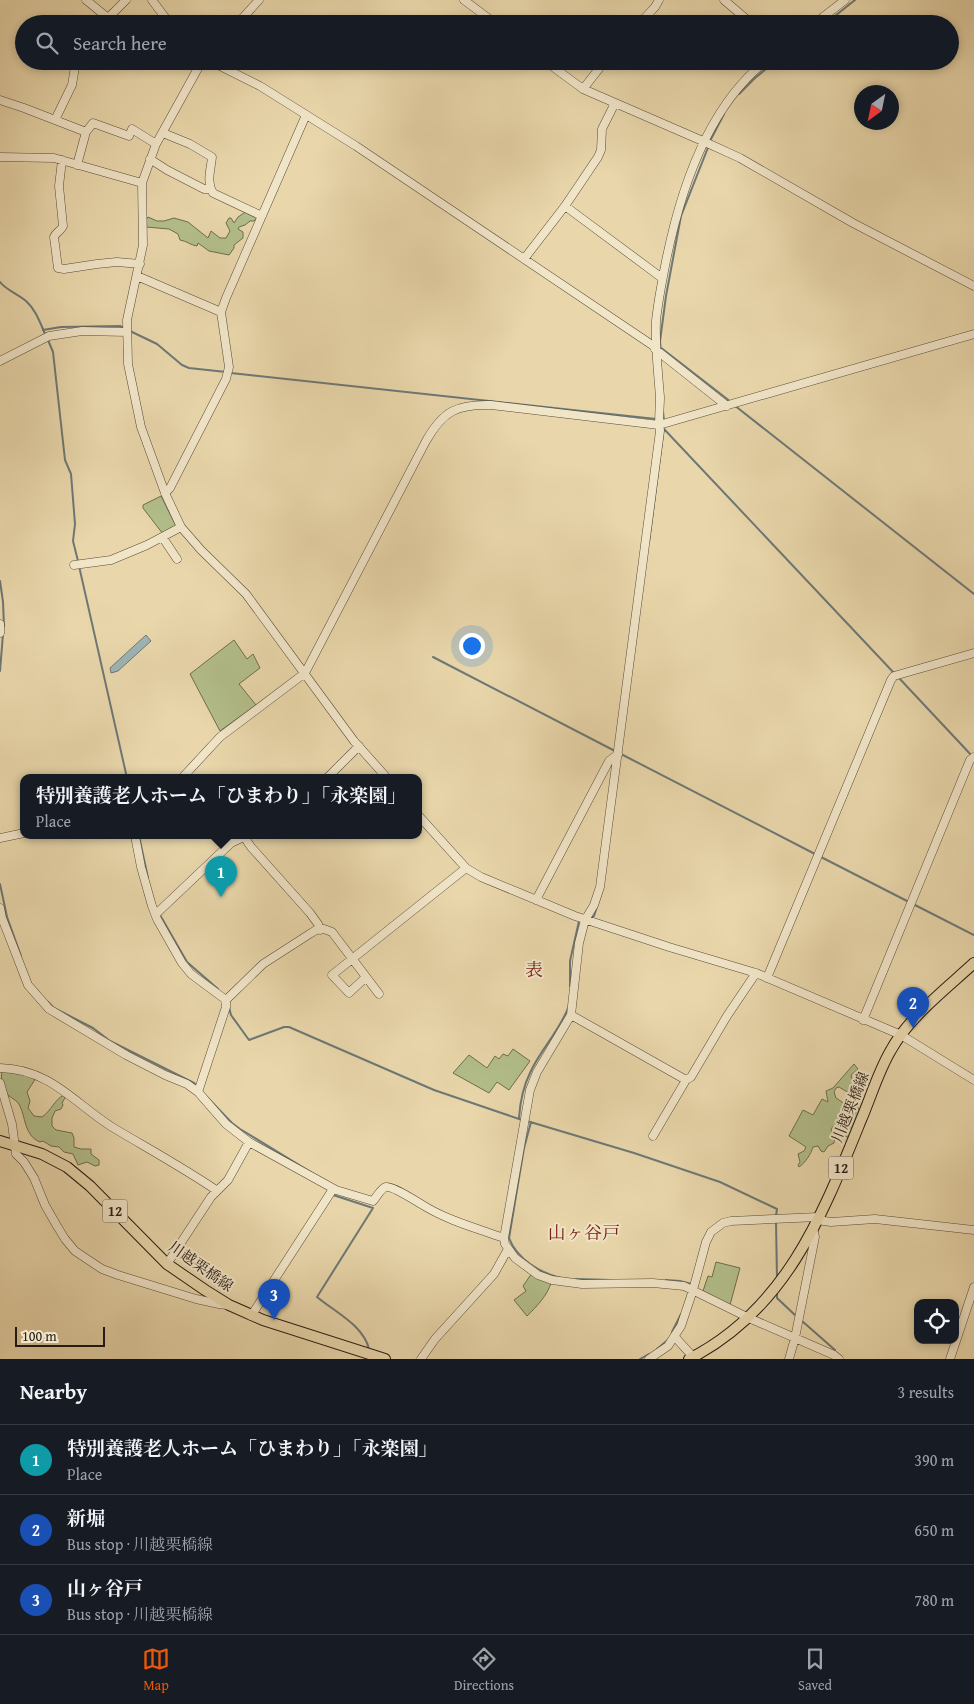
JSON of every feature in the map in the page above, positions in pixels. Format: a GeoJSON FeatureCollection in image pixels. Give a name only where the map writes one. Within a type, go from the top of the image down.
{"type":"FeatureCollection","features":[{"type":"Feature","properties":{"kind":"main road","name":"川越栗橋線"},"geometry":{"type":"LineString","coordinates":[[693,1358],[749,1318],[770,1297],[788,1273],[816,1222],[849,1149],[884,1063],[901,1035],[920,1014],[974,963]]}},
{"type":"Feature","properties":{"kind":"main road","name":"川越栗橋線"},"geometry":{"type":"LineString","coordinates":[[0,1141],[55,1160],[78,1175],[167,1264],[229,1305],[251,1316],[384,1359]]}},
{"type":"Feature","properties":{"kind":"street"},"geometry":{"type":"LineString","coordinates":[[86,0],[101,15]]}},
{"type":"Feature","properties":{"kind":"street"},"geometry":{"type":"LineString","coordinates":[[112,15],[126,0]]}},
{"type":"Feature","properties":{"kind":"street"},"geometry":{"type":"LineString","coordinates":[[152,0],[163,15]]}},
{"type":"Feature","properties":{"kind":"street"},"geometry":{"type":"LineString","coordinates":[[245,15],[259,0]]}},
{"type":"Feature","properties":{"kind":"street"},"geometry":{"type":"LineString","coordinates":[[464,0],[484,15]]}},
{"type":"Feature","properties":{"kind":"street"},"geometry":{"type":"LineString","coordinates":[[649,15],[659,0]]}},
{"type":"Feature","properties":{"kind":"street"},"geometry":{"type":"LineString","coordinates":[[724,0],[742,15]]}},
{"type":"Feature","properties":{"kind":"street"},"geometry":{"type":"LineString","coordinates":[[826,15],[845,0]]}},
{"type":"Feature","properties":{"kind":"street"},"geometry":{"type":"LineString","coordinates":[[55,120],[72,84],[74,70]]}},
{"type":"Feature","properties":{"kind":"street"},"geometry":{"type":"LineString","coordinates":[[197,70],[156,144],[142,182],[143,237],[140,264],[129,309],[127,332],[128,364],[142,427],[164,493],[181,527],[201,550],[246,594],[358,746],[382,774]]}},
{"type":"Feature","properties":{"kind":"street"},"geometry":{"type":"LineString","coordinates":[[228,70],[260,86],[306,115],[524,259],[655,348],[727,406]]}},
{"type":"Feature","properties":{"kind":"street"},"geometry":{"type":"LineString","coordinates":[[557,70],[583,90],[740,158],[853,222],[974,286]]}},
{"type":"Feature","properties":{"kind":"street"},"geometry":{"type":"LineString","coordinates":[[583,90],[598,70]]}},
{"type":"Feature","properties":{"kind":"street"},"geometry":{"type":"LineString","coordinates":[[755,70],[734,92],[717,117],[705,142],[677,212],[662,278],[655,348],[660,431],[600,886],[594,905],[586,920],[576,959],[574,993],[570,1015],[537,1072],[530,1090],[504,1238],[505,1244],[515,1258],[538,1275],[552,1280],[582,1284],[653,1283],[684,1286],[749,1318],[834,1355],[838,1359]]}},
{"type":"Feature","properties":{"kind":"street"},"geometry":{"type":"LineString","coordinates":[[0,100],[86,132]]}},
{"type":"Feature","properties":{"kind":"street"},"geometry":{"type":"LineString","coordinates":[[524,259],[565,206],[598,157],[601,150],[602,129],[615,104]]}},
{"type":"Feature","properties":{"kind":"street"},"geometry":{"type":"LineString","coordinates":[[164,493],[170,488],[226,379],[229,367],[221,312],[306,115]]}},
{"type":"Feature","properties":{"kind":"street"},"geometry":{"type":"LineString","coordinates":[[77,165],[86,132],[93,123],[129,136],[132,129],[156,144]]}},
{"type":"Feature","properties":{"kind":"street"},"geometry":{"type":"LineString","coordinates":[[163,133],[190,144],[212,157],[209,180],[210,189],[213,193],[262,216]]}},
{"type":"Feature","properties":{"kind":"street"},"geometry":{"type":"LineString","coordinates":[[0,157],[54,158],[142,182]]}},
{"type":"Feature","properties":{"kind":"street"},"geometry":{"type":"LineString","coordinates":[[150,159],[204,189],[210,189]]}},
{"type":"Feature","properties":{"kind":"street"},"geometry":{"type":"LineString","coordinates":[[62,160],[59,186],[63,226],[62,229],[55,233],[54,237],[58,268],[64,269],[118,262],[140,264]]}},
{"type":"Feature","properties":{"kind":"street"},"geometry":{"type":"LineString","coordinates":[[565,206],[662,278]]}},
{"type":"Feature","properties":{"kind":"street"},"geometry":{"type":"LineString","coordinates":[[137,276],[221,312]]}},
{"type":"Feature","properties":{"kind":"street"},"geometry":{"type":"LineString","coordinates":[[0,361],[49,336],[82,331],[127,332]]}},
{"type":"Feature","properties":{"kind":"street"},"geometry":{"type":"LineString","coordinates":[[186,774],[220,737],[305,673],[435,424],[450,412],[464,406],[491,405],[659,425],[974,334]]}},
{"type":"Feature","properties":{"kind":"street"},"geometry":{"type":"LineString","coordinates":[[74,565],[111,560],[163,538],[181,527]]}},
{"type":"Feature","properties":{"kind":"street"},"geometry":{"type":"LineString","coordinates":[[163,538],[177,559]]}},
{"type":"Feature","properties":{"kind":"street"},"geometry":{"type":"LineString","coordinates":[[0,624],[0,633]]}},
{"type":"Feature","properties":{"kind":"street"},"geometry":{"type":"LineString","coordinates":[[767,978],[891,680],[894,676],[974,653]]}},
{"type":"Feature","properties":{"kind":"street"},"geometry":{"type":"LineString","coordinates":[[331,774],[358,746]]}},
{"type":"Feature","properties":{"kind":"street"},"geometry":{"type":"LineString","coordinates":[[536,900],[609,761],[618,754]]}},
{"type":"Feature","properties":{"kind":"street"},"geometry":{"type":"LineString","coordinates":[[863,1020],[962,778],[970,760],[974,757]]}},
{"type":"Feature","properties":{"kind":"street"},"geometry":{"type":"LineString","coordinates":[[422,819],[466,868],[481,877],[586,920],[756,973],[901,1035],[974,1080]]}},
{"type":"Feature","properties":{"kind":"street"},"geometry":{"type":"LineString","coordinates":[[0,838],[20,834]]}},
{"type":"Feature","properties":{"kind":"street"},"geometry":{"type":"LineString","coordinates":[[136,839],[141,866],[156,914],[187,968],[226,1000]]}},
{"type":"Feature","properties":{"kind":"street"},"geometry":{"type":"LineString","coordinates":[[228,839],[231,843]]}},
{"type":"Feature","properties":{"kind":"street"},"geometry":{"type":"LineString","coordinates":[[156,914],[231,843],[240,839]]}},
{"type":"Feature","properties":{"kind":"street"},"geometry":{"type":"LineString","coordinates":[[247,839],[251,848],[310,913],[320,930]]}},
{"type":"Feature","properties":{"kind":"street"},"geometry":{"type":"LineString","coordinates":[[365,978],[349,993],[332,975],[466,868]]}},
{"type":"Feature","properties":{"kind":"street"},"geometry":{"type":"LineString","coordinates":[[0,908],[2,918],[28,985],[41,1001],[56,1013],[126,1055],[187,1084],[198,1092],[226,1124],[249,1142],[332,1189],[373,1202],[383,1188],[395,1189],[426,1208],[450,1219],[504,1238]]}},
{"type":"Feature","properties":{"kind":"street"},"geometry":{"type":"LineString","coordinates":[[198,1092],[226,1007],[226,1000],[263,964],[308,935],[324,929],[332,932],[379,994]]}},
{"type":"Feature","properties":{"kind":"street"},"geometry":{"type":"LineString","coordinates":[[653,1136],[686,1080],[691,1077],[756,973]]}},
{"type":"Feature","properties":{"kind":"street"},"geometry":{"type":"LineString","coordinates":[[570,1015],[686,1080]]}},
{"type":"Feature","properties":{"kind":"street"},"geometry":{"type":"LineString","coordinates":[[0,1068],[14,1069],[49,1081],[108,1124],[216,1190]]}},
{"type":"Feature","properties":{"kind":"street"},"geometry":{"type":"LineString","coordinates":[[0,1083],[12,1124],[16,1154],[24,1162],[34,1178],[45,1206],[56,1226],[75,1251],[102,1269],[118,1275],[196,1299],[229,1305]]}},
{"type":"Feature","properties":{"kind":"street"},"geometry":{"type":"LineString","coordinates":[[167,1264],[216,1190],[228,1180],[249,1142]]}},
{"type":"Feature","properties":{"kind":"street"},"geometry":{"type":"LineString","coordinates":[[251,1316],[332,1189]]}},
{"type":"Feature","properties":{"kind":"street"},"geometry":{"type":"LineString","coordinates":[[649,1359],[668,1346],[681,1326],[706,1242],[711,1232],[723,1223],[737,1221],[831,1222],[875,1219],[974,1230]]}},
{"type":"Feature","properties":{"kind":"street"},"geometry":{"type":"LineString","coordinates":[[789,1359],[815,1237],[816,1222]]}},
{"type":"Feature","properties":{"kind":"street"},"geometry":{"type":"LineString","coordinates":[[421,1359],[435,1339],[494,1274],[508,1249]]}},
{"type":"Feature","properties":{"kind":"street"},"geometry":{"type":"LineString","coordinates":[[950,1359],[974,1287]]}},
{"type":"Feature","properties":{"kind":"street"},"geometry":{"type":"LineString","coordinates":[[675,1337],[693,1358]]}},
{"type":"Feature","properties":{"kind":"green space"},"geometry":{"type":"Polygon","coordinates":[[[247,211],[260,214],[254,221],[239,227],[238,229],[243,232],[243,238],[234,245],[229,255],[209,251],[198,243],[197,246],[180,240],[178,234],[169,229],[146,227],[148,217],[157,221],[174,218],[188,222],[208,238],[211,231],[220,238],[226,238],[230,231],[226,223],[229,218],[234,223],[238,217],[247,211]]]}},
{"type":"Feature","properties":{"kind":"green space"},"geometry":{"type":"Polygon","coordinates":[[[161,496],[177,528],[163,534],[143,508],[143,505],[161,496]]]}},
{"type":"Feature","properties":{"kind":"green space"},"geometry":{"type":"Polygon","coordinates":[[[234,640],[247,659],[253,654],[260,668],[239,684],[256,705],[220,731],[190,674],[234,640]]]}},
{"type":"Feature","properties":{"kind":"green space"},"geometry":{"type":"Polygon","coordinates":[[[513,1049],[530,1061],[509,1090],[497,1082],[489,1093],[453,1073],[469,1055],[487,1068],[495,1056],[499,1059],[503,1054],[508,1056],[513,1049]]]}},
{"type":"Feature","properties":{"kind":"green space"},"geometry":{"type":"Polygon","coordinates":[[[854,1064],[858,1069],[851,1075],[855,1089],[849,1093],[839,1087],[834,1092],[836,1098],[848,1106],[857,1106],[860,1112],[851,1138],[844,1136],[842,1132],[833,1126],[831,1130],[835,1138],[834,1143],[828,1146],[824,1152],[818,1146],[813,1147],[811,1153],[799,1167],[798,1154],[804,1151],[806,1147],[789,1136],[803,1110],[813,1115],[822,1099],[828,1102],[826,1091],[833,1088],[854,1064]]]}},
{"type":"Feature","properties":{"kind":"green space"},"geometry":{"type":"Polygon","coordinates":[[[2,1071],[13,1071],[36,1078],[27,1092],[30,1101],[28,1108],[34,1116],[42,1117],[64,1095],[65,1098],[61,1109],[55,1111],[52,1118],[52,1126],[56,1130],[72,1133],[74,1147],[91,1149],[91,1154],[99,1160],[99,1165],[95,1166],[87,1162],[78,1165],[73,1154],[64,1152],[59,1147],[51,1146],[43,1141],[40,1142],[31,1136],[19,1104],[7,1094],[2,1084],[2,1071]]]}},
{"type":"Feature","properties":{"kind":"green space"},"geometry":{"type":"Polygon","coordinates":[[[716,1262],[740,1268],[730,1305],[703,1291],[708,1276],[712,1277],[716,1262]]]}},
{"type":"Feature","properties":{"kind":"green space"},"geometry":{"type":"Polygon","coordinates":[[[532,1273],[551,1283],[544,1297],[527,1316],[514,1300],[526,1291],[523,1286],[532,1273]]]}},
{"type":"Feature","properties":{"kind":"water"},"geometry":{"type":"Polygon","coordinates":[[[146,635],[151,641],[118,671],[111,673],[110,668],[146,635]]]}},
{"type":"Feature","properties":{"kind":"waterway"},"geometry":{"type":"LineString","coordinates":[[836,15],[855,0]]}},
{"type":"Feature","properties":{"kind":"waterway"},"geometry":{"type":"LineString","coordinates":[[739,94],[765,70]]}},
{"type":"Feature","properties":{"kind":"waterway"},"geometry":{"type":"LineString","coordinates":[[710,141],[724,114]]}},
{"type":"Feature","properties":{"kind":"waterway"},"geometry":{"type":"LineString","coordinates":[[661,351],[660,341],[666,296],[681,216],[709,145]]}},
{"type":"Feature","properties":{"kind":"waterway"},"geometry":{"type":"LineString","coordinates":[[0,282],[32,308],[46,336]]}},
{"type":"Feature","properties":{"kind":"waterway"},"geometry":{"type":"LineString","coordinates":[[43,330],[61,327],[120,326],[126,329]]}},
{"type":"Feature","properties":{"kind":"waterway"},"geometry":{"type":"LineString","coordinates":[[130,331],[157,344],[182,365],[189,368],[226,372]]}},
{"type":"Feature","properties":{"kind":"waterway"},"geometry":{"type":"LineString","coordinates":[[48,340],[53,352],[65,460],[71,474],[75,524],[73,541],[78,561]]}},
{"type":"Feature","properties":{"kind":"waterway"},"geometry":{"type":"LineString","coordinates":[[660,347],[731,402]]}},
{"type":"Feature","properties":{"kind":"waterway"},"geometry":{"type":"LineString","coordinates":[[231,373],[656,419]]}},
{"type":"Feature","properties":{"kind":"waterway"},"geometry":{"type":"LineString","coordinates":[[734,405],[974,594]]}},
{"type":"Feature","properties":{"kind":"waterway"},"geometry":{"type":"LineString","coordinates":[[663,411],[664,421]]}},
{"type":"Feature","properties":{"kind":"waterway"},"geometry":{"type":"LineString","coordinates":[[649,542],[664,426]]}},
{"type":"Feature","properties":{"kind":"waterway"},"geometry":{"type":"LineString","coordinates":[[664,429],[894,673]]}},
{"type":"Feature","properties":{"kind":"waterway"},"geometry":{"type":"LineString","coordinates":[[79,566],[126,774]]}},
{"type":"Feature","properties":{"kind":"waterway"},"geometry":{"type":"LineString","coordinates":[[0,581],[4,626]]}},
{"type":"Feature","properties":{"kind":"waterway"},"geometry":{"type":"LineString","coordinates":[[0,671],[3,634]]}},
{"type":"Feature","properties":{"kind":"waterway"},"geometry":{"type":"LineString","coordinates":[[433,657],[615,751]]}},
{"type":"Feature","properties":{"kind":"waterway"},"geometry":{"type":"LineString","coordinates":[[899,678],[973,757]]}},
{"type":"Feature","properties":{"kind":"waterway"},"geometry":{"type":"LineString","coordinates":[[619,753],[815,854]]}},
{"type":"Feature","properties":{"kind":"waterway"},"geometry":{"type":"LineString","coordinates":[[140,839],[148,878]]}},
{"type":"Feature","properties":{"kind":"waterway"},"geometry":{"type":"LineString","coordinates":[[819,856],[909,902]]}},
{"type":"Feature","properties":{"kind":"waterway"},"geometry":{"type":"LineString","coordinates":[[0,884],[7,917],[21,956]]}},
{"type":"Feature","properties":{"kind":"waterway"},"geometry":{"type":"LineString","coordinates":[[590,917],[594,916],[602,891]]}},
{"type":"Feature","properties":{"kind":"waterway"},"geometry":{"type":"LineString","coordinates":[[913,904],[974,935]]}},
{"type":"Feature","properties":{"kind":"waterway"},"geometry":{"type":"LineString","coordinates":[[160,915],[187,962],[218,989]]}},
{"type":"Feature","properties":{"kind":"waterway"},"geometry":{"type":"LineString","coordinates":[[570,986],[570,961],[579,921],[581,921]]}},
{"type":"Feature","properties":{"kind":"waterway"},"geometry":{"type":"LineString","coordinates":[[48,1002],[54,1008],[93,1028],[110,1041],[194,1083],[198,1087]]}},
{"type":"Feature","properties":{"kind":"waterway"},"geometry":{"type":"LineString","coordinates":[[229,1007],[231,1015],[249,1040],[284,1027],[289,1027],[434,1090],[522,1120]]}},
{"type":"Feature","properties":{"kind":"waterway"},"geometry":{"type":"LineString","coordinates":[[519,1118],[522,1095],[528,1078],[568,1008]]}},
{"type":"Feature","properties":{"kind":"waterway"},"geometry":{"type":"LineString","coordinates":[[204,1094],[240,1129],[327,1182]]}},
{"type":"Feature","properties":{"kind":"waterway"},"geometry":{"type":"LineString","coordinates":[[527,1121],[634,1153],[720,1182],[777,1209],[776,1216]]}},
{"type":"Feature","properties":{"kind":"waterway"},"geometry":{"type":"LineString","coordinates":[[531,1122],[524,1148],[509,1238],[523,1259],[537,1269],[561,1278]]}},
{"type":"Feature","properties":{"kind":"waterway"},"geometry":{"type":"LineString","coordinates":[[333,1195],[373,1208],[317,1297],[355,1326],[366,1340],[369,1349]]}},
{"type":"Feature","properties":{"kind":"waterway"},"geometry":{"type":"LineString","coordinates":[[776,1221],[777,1279]]}},
{"type":"Feature","properties":{"kind":"waterway"},"geometry":{"type":"LineString","coordinates":[[576,1279],[611,1280]]}},
{"type":"Feature","properties":{"kind":"waterway"},"geometry":{"type":"LineString","coordinates":[[666,1280],[680,1281],[691,1284],[691,1286]]}},
{"type":"Feature","properties":{"kind":"waterway"},"geometry":{"type":"LineString","coordinates":[[777,1291],[777,1298],[796,1316]]}},
{"type":"Feature","properties":{"kind":"waterway"},"geometry":{"type":"LineString","coordinates":[[672,1332],[681,1314]]}},
{"type":"Feature","properties":{"kind":"waterway"},"geometry":{"type":"LineString","coordinates":[[802,1321],[835,1350]]}},
{"type":"Feature","properties":{"kind":"waterway"},"geometry":{"type":"LineString","coordinates":[[657,1349],[669,1339]]}},
{"type":"Feature","properties":{"kind":"waterway"},"geometry":{"type":"LineString","coordinates":[[640,1359],[649,1354]]}},
{"type":"Feature","properties":{"kind":"place","name":"特別養護老人ホーム「ひまわり」「永楽園」"},"geometry":{"type":"Point","coordinates":[221,897]}},
{"type":"Feature","properties":{"kind":"place","name":"新堀"},"geometry":{"type":"Point","coordinates":[913,1028]}},
{"type":"Feature","properties":{"kind":"place","name":"山ヶ谷戸"},"geometry":{"type":"Point","coordinates":[274,1320]}},
{"type":"Feature","properties":{"kind":"district","name":"表"},"geometry":{"type":"Point","coordinates":[534,969]}},
{"type":"Feature","properties":{"kind":"district","name":"山ヶ谷戸"},"geometry":{"type":"Point","coordinates":[584,1232]}}]}
